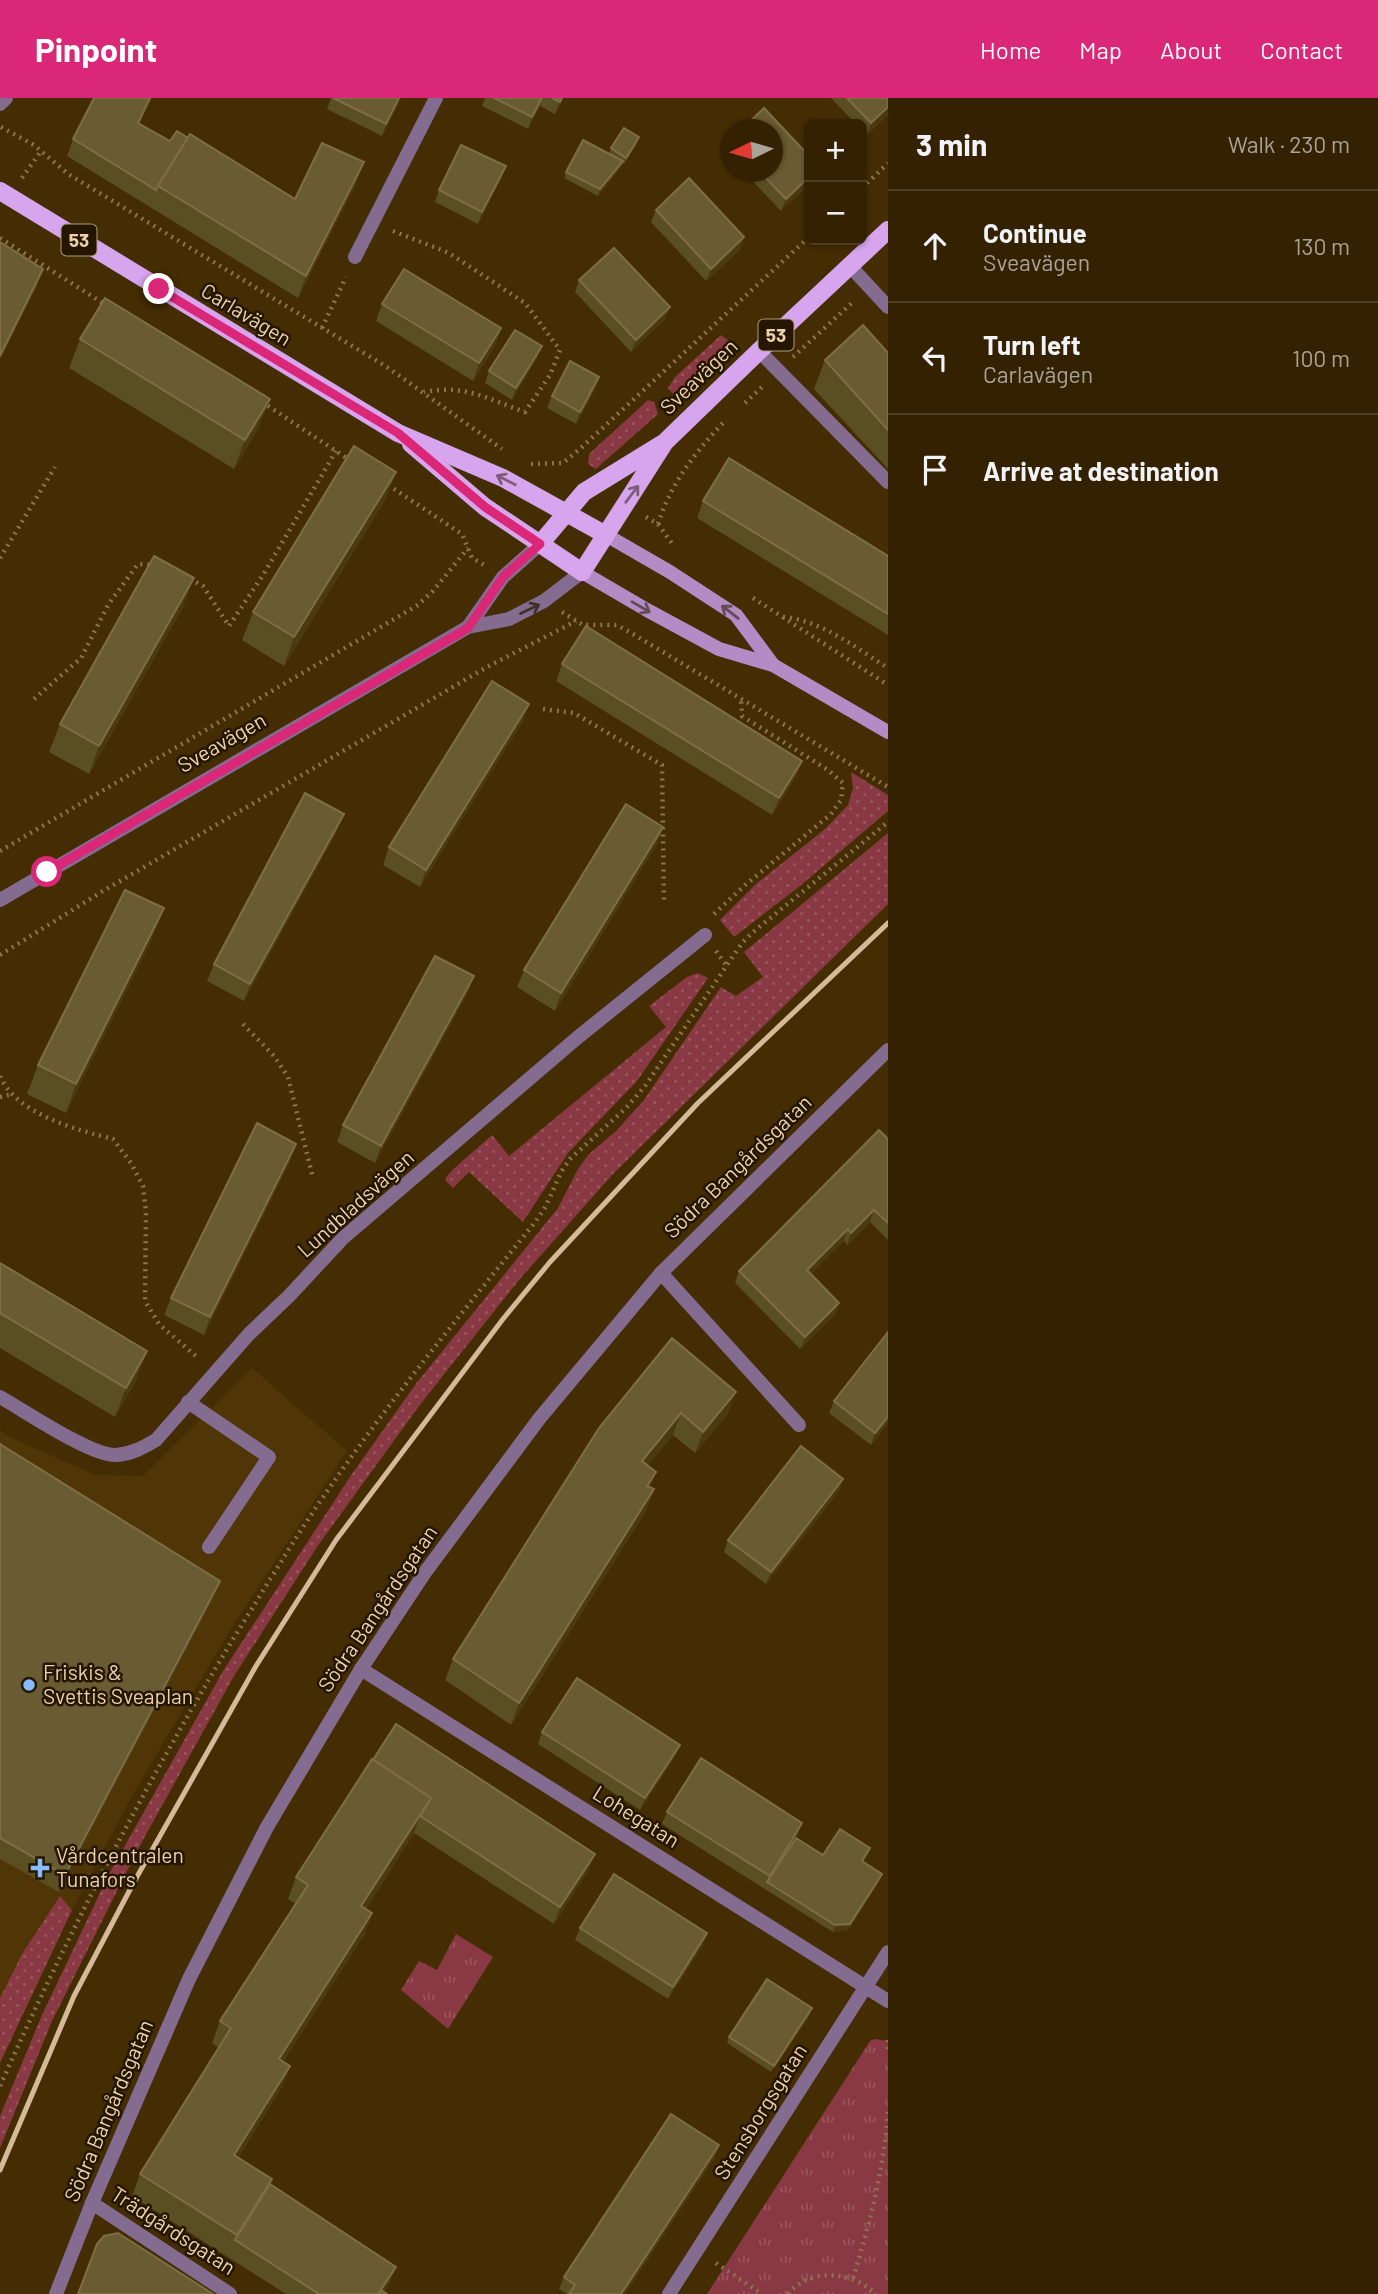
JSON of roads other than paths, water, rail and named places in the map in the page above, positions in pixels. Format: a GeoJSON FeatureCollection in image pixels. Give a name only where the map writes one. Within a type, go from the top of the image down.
{"type":"FeatureCollection","features":[{"type":"Feature","properties":{"kind":"main road","name":"Carlavägen"},"geometry":{"type":"LineString","coordinates":[[0,191],[398,433],[503,478],[670,572],[736,615],[773,664]]}},
{"type":"Feature","properties":{"kind":"main road","name":"Sveavägen"},"geometry":{"type":"LineString","coordinates":[[540,544],[591,487],[665,442],[888,230]]}},
{"type":"Feature","properties":{"kind":"main road","name":"Carlavägen"},"geometry":{"type":"LineString","coordinates":[[398,433],[485,507],[582,572],[719,649],[773,664],[888,732]]}},
{"type":"Feature","properties":{"kind":"main road","name":"Sveavägen"},"geometry":{"type":"LineString","coordinates":[[582,572],[665,442]]}},
{"type":"Feature","properties":{"kind":"street"},"geometry":{"type":"LineString","coordinates":[[0,104],[6,98]]}},
{"type":"Feature","properties":{"kind":"street"},"geometry":{"type":"LineString","coordinates":[[355,257],[436,98]]}},
{"type":"Feature","properties":{"kind":"street"},"geometry":{"type":"LineString","coordinates":[[850,267],[888,307]]}},
{"type":"Feature","properties":{"kind":"street"},"geometry":{"type":"LineString","coordinates":[[759,351],[888,481]]}},
{"type":"Feature","properties":{"kind":"street","name":"Sveavägen"},"geometry":{"type":"LineString","coordinates":[[468,628],[503,577],[540,544]]}},
{"type":"Feature","properties":{"kind":"street","name":"Sveavägen"},"geometry":{"type":"LineString","coordinates":[[0,900],[468,628],[509,619],[544,601],[582,572]]}},
{"type":"Feature","properties":{"kind":"street","name":"Lundbladsvägen"},"geometry":{"type":"LineString","coordinates":[[0,1397],[92,1450],[114,1455],[139,1450],[156,1440],[249,1334],[343,1238],[577,1038],[705,935]]}},
{"type":"Feature","properties":{"kind":"street","name":"Södra Bangårdsgatan"},"geometry":{"type":"LineString","coordinates":[[56,2294],[92,2203],[189,1979],[267,1827],[360,1669],[426,1571],[539,1419],[661,1273],[888,1049]]}},
{"type":"Feature","properties":{"kind":"street"},"geometry":{"type":"LineString","coordinates":[[661,1273],[799,1424]]}},
{"type":"Feature","properties":{"kind":"street"},"geometry":{"type":"LineString","coordinates":[[188,1402],[269,1457],[209,1547]]}},
{"type":"Feature","properties":{"kind":"street","name":"Lohegatan"},"geometry":{"type":"LineString","coordinates":[[360,1669],[888,2001]]}},
{"type":"Feature","properties":{"kind":"street","name":"Stensborgsgatan"},"geometry":{"type":"LineString","coordinates":[[669,2294],[888,1952]]}},
{"type":"Feature","properties":{"kind":"street","name":"Trädgårdsgatan"},"geometry":{"type":"LineString","coordinates":[[92,2203],[230,2294]]}},
{"type":"Feature","properties":{"kind":"railway"},"geometry":{"type":"LineString","coordinates":[[0,2170],[74,1996],[134,1882],[256,1666],[336,1540],[503,1319],[550,1262],[698,1103],[888,923]]}},
{"type":"Feature","properties":{"kind":"place","name":"Friskis & Svettis Sveaplan"},"geometry":{"type":"Point","coordinates":[29,1685]}},
{"type":"Feature","properties":{"kind":"place","name":"Vårdcentralen Tunafors"},"geometry":{"type":"Point","coordinates":[40,1868]}}]}
